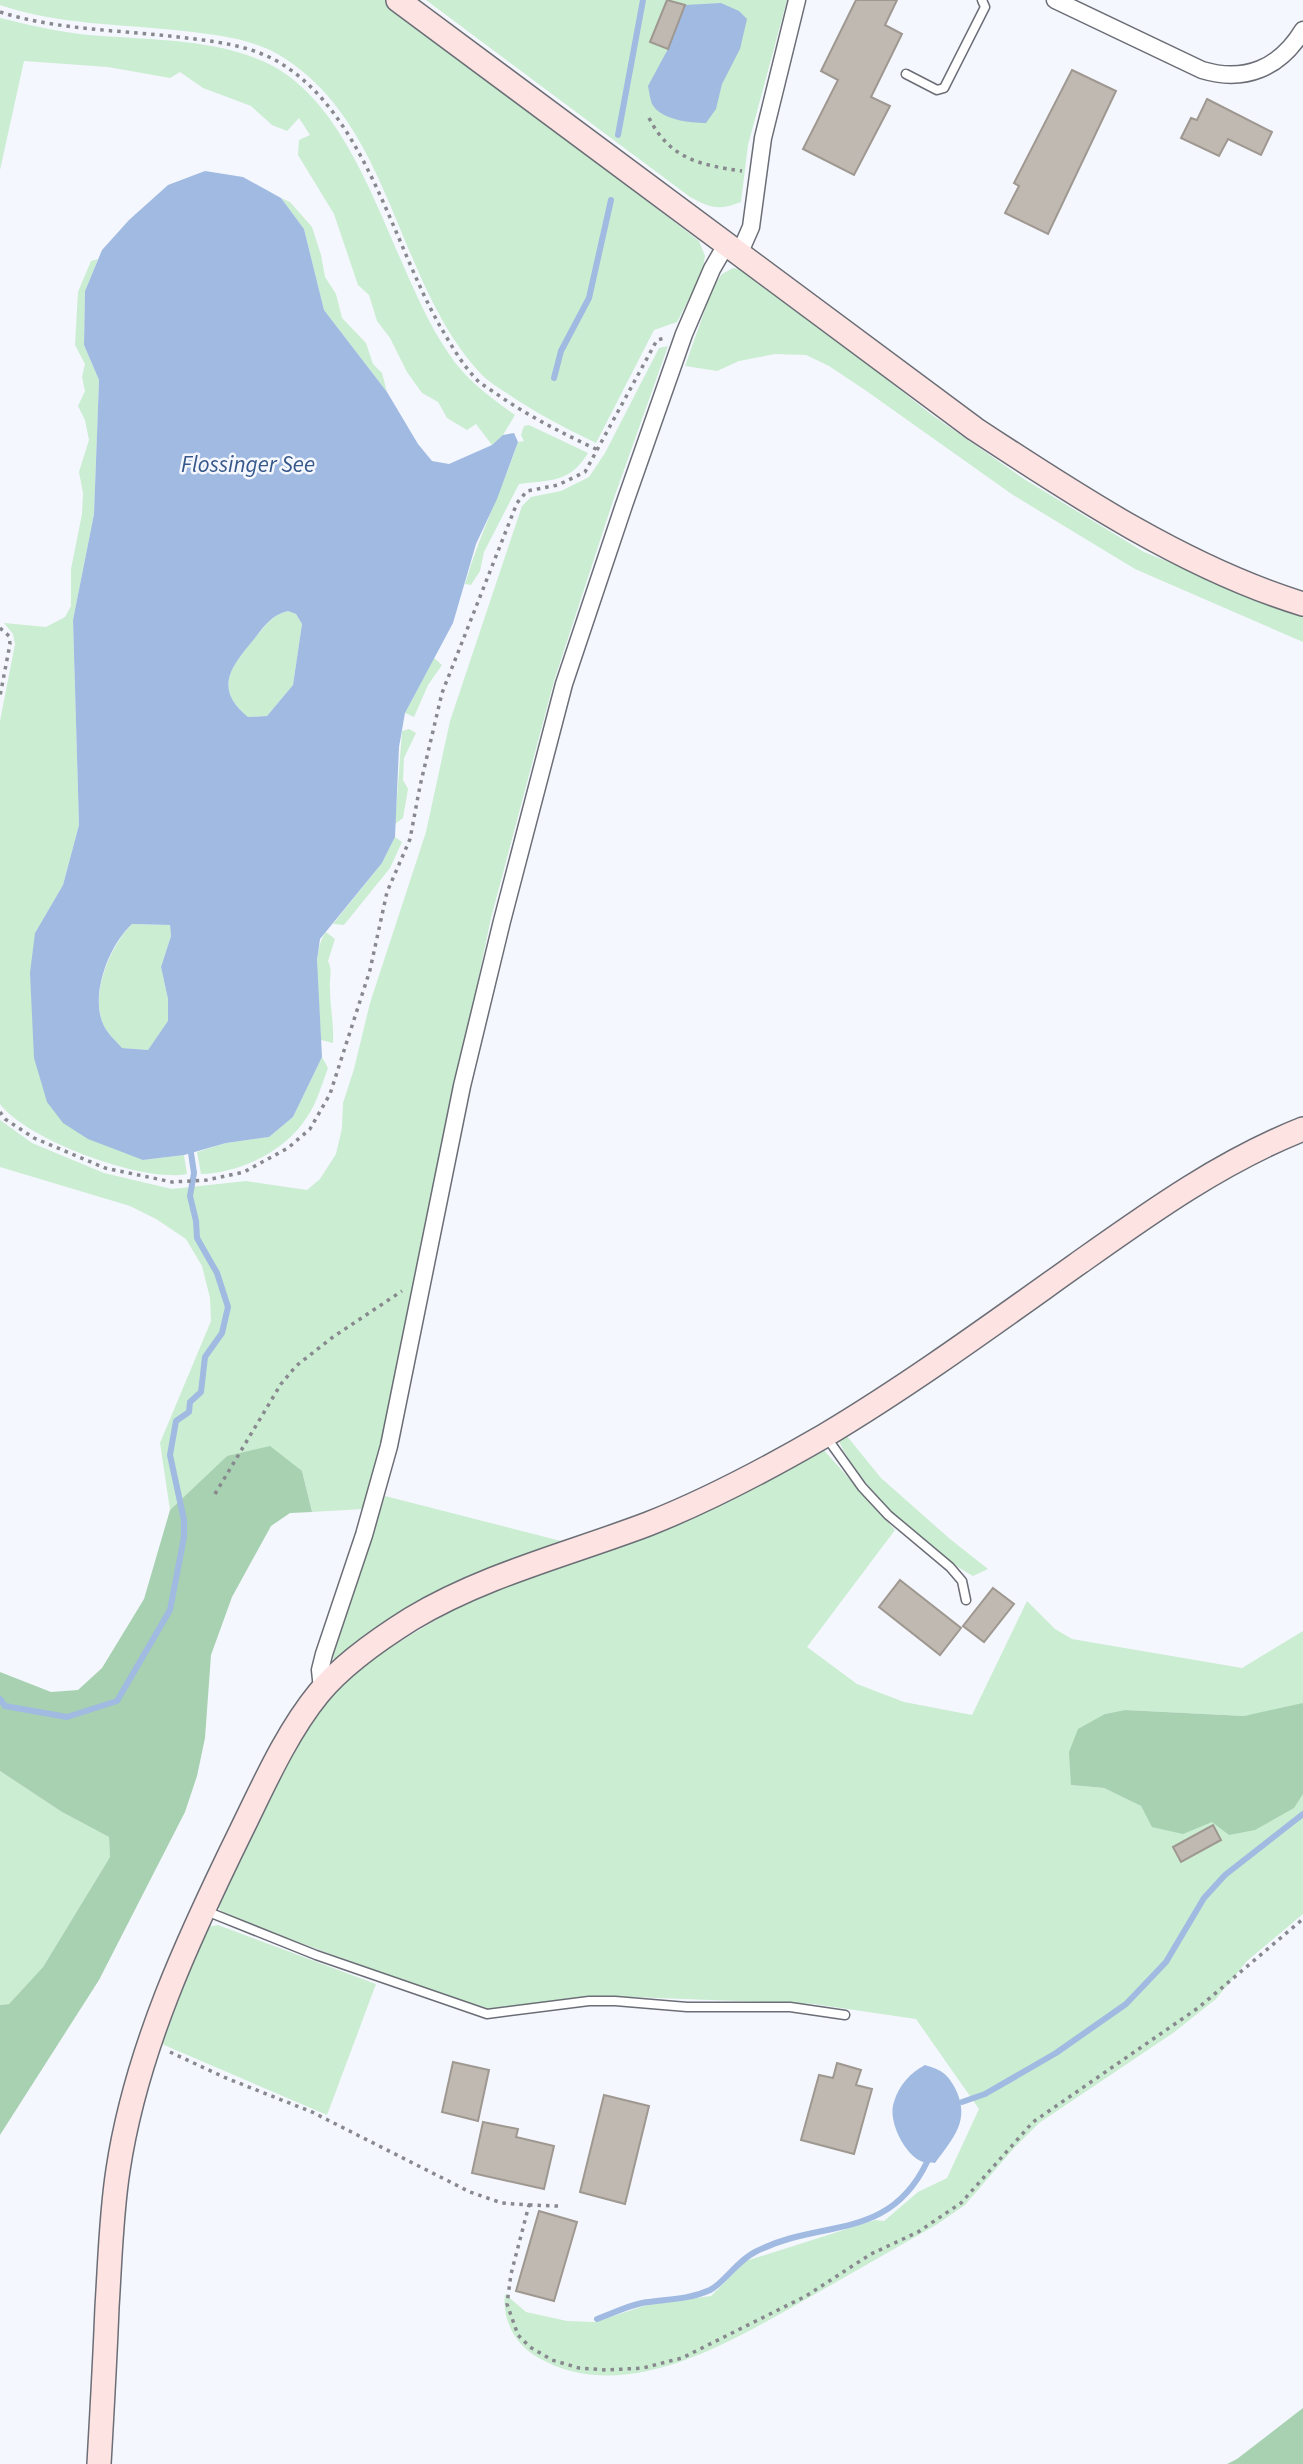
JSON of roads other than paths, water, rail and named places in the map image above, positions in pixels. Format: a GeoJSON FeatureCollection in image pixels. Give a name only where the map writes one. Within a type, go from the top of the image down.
{"type":"FeatureCollection","features":[{"type":"Feature","properties":{"kind":"main road"},"geometry":{"type":"LineString","coordinates":[[398,0],[975,429],[1043,474],[1164,544],[1234,578],[1303,604]]}},
{"type":"Feature","properties":{"kind":"main road"},"geometry":{"type":"LineString","coordinates":[[99,2464],[111,2225],[131,2105],[150,2040],[204,1910],[260,1791],[295,1729],[322,1689],[378,1641],[449,1600],[544,1560],[650,1523],[736,1485],[825,1435],[930,1368],[1152,1211],[1229,1165],[1303,1129]]}},
{"type":"Feature","properties":{"kind":"street"},"geometry":{"type":"LineString","coordinates":[[322,1689],[320,1670],[324,1654],[364,1535],[389,1446],[462,1086],[564,684],[684,334],[712,269],[751,227],[763,138],[797,0]]}},
{"type":"Feature","properties":{"kind":"street"},"geometry":{"type":"LineString","coordinates":[[1055,0],[1202,70],[1217,74],[1243,74],[1270,65],[1282,57],[1303,30]]}},
{"type":"Feature","properties":{"kind":"lane"},"geometry":{"type":"LineString","coordinates":[[906,74],[937,90],[944,88],[985,7],[982,0]]}},
{"type":"Feature","properties":{"kind":"lane"},"geometry":{"type":"LineString","coordinates":[[825,1435],[862,1487],[888,1515],[950,1567],[962,1581],[966,1600]]}},
{"type":"Feature","properties":{"kind":"lane"},"geometry":{"type":"LineString","coordinates":[[204,1910],[316,1955],[487,2014],[590,2001],[615,2001],[687,2007],[790,2007],[845,2015]]}},
{"type":"Feature","properties":{"kind":"water"},"geometry":{"type":"Polygon","coordinates":[[[721,3],[739,11],[747,19],[740,49],[722,84],[716,109],[706,123],[684,121],[662,114],[652,104],[648,86],[668,49],[685,5],[721,3]]]}},
{"type":"Feature","properties":{"kind":"water","name":"Flossinger See"},"geometry":{"type":"Polygon","coordinates":[[[205,171],[243,177],[281,198],[304,229],[324,310],[387,392],[418,444],[432,461],[449,464],[492,445],[503,435],[514,433],[518,442],[497,499],[476,544],[453,623],[405,713],[399,747],[395,837],[382,863],[320,939],[317,960],[322,1057],[293,1117],[269,1137],[226,1143],[184,1155],[143,1160],[88,1139],[63,1123],[47,1102],[34,1058],[30,973],[35,933],[63,885],[79,825],[73,620],[94,514],[99,380],[84,345],[85,291],[102,250],[129,220],[168,185],[205,171]],[[288,611],[273,618],[266,625],[239,658],[229,678],[231,696],[248,717],[267,716],[293,685],[302,624],[296,614],[288,611]],[[132,924],[116,945],[104,972],[100,986],[100,1014],[106,1029],[122,1048],[148,1050],[168,1021],[168,999],[161,967],[171,936],[170,925],[132,924]]]}},
{"type":"Feature","properties":{"kind":"water"},"geometry":{"type":"Polygon","coordinates":[[[925,2065],[946,2075],[960,2099],[961,2119],[958,2128],[935,2163],[923,2162],[910,2153],[895,2127],[892,2110],[902,2085],[925,2065]]]}},
{"type":"Feature","properties":{"kind":"waterway"},"geometry":{"type":"LineString","coordinates":[[618,135],[643,0]]}},
{"type":"Feature","properties":{"kind":"waterway"},"geometry":{"type":"LineString","coordinates":[[554,378],[561,351],[589,298],[611,200]]}},
{"type":"Feature","properties":{"kind":"waterway"},"geometry":{"type":"LineString","coordinates":[[0,1699],[5,1706],[67,1717],[117,1701],[170,1610],[184,1537],[184,1520],[170,1455],[176,1421],[189,1412],[190,1402],[201,1392],[205,1357],[222,1333],[228,1307],[217,1273],[197,1238],[190,1196],[194,1173],[191,1153]]}},
{"type":"Feature","properties":{"kind":"waterway"},"geometry":{"type":"LineString","coordinates":[[962,2102],[985,2094],[1056,2053],[1126,2004],[1166,1962],[1204,1898],[1225,1875],[1303,1814]]}},
{"type":"Feature","properties":{"kind":"waterway"},"geometry":{"type":"LineString","coordinates":[[597,2319],[636,2304],[702,2293],[716,2286],[755,2252],[779,2242],[873,2217],[893,2205],[911,2188],[927,2162]]}}]}
